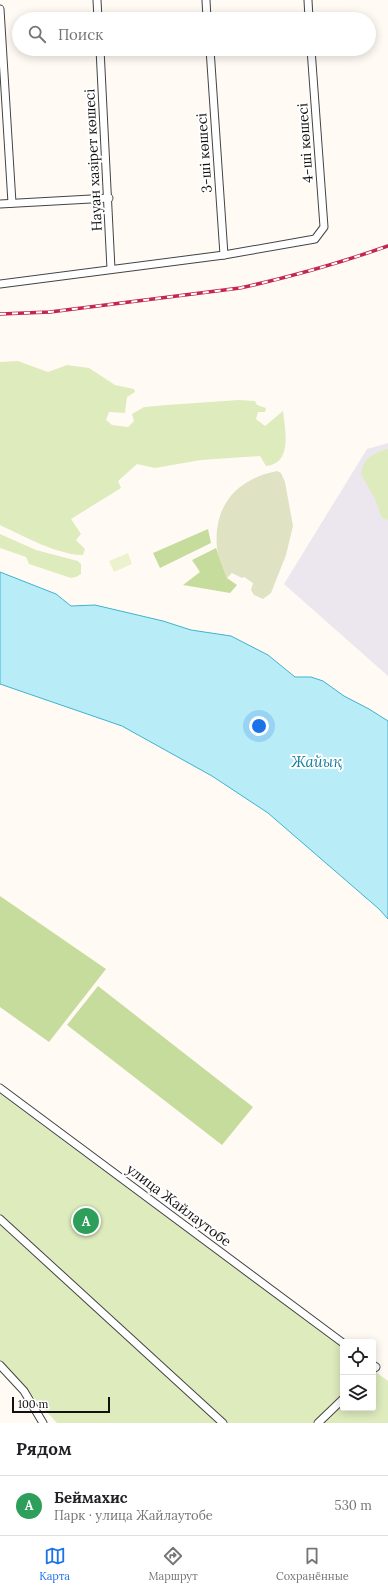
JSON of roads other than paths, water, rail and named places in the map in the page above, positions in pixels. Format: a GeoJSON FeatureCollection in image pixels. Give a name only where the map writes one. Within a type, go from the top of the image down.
{"type":"FeatureCollection","features":[{"type":"Feature","properties":{"kind":"street"},"geometry":{"type":"LineString","coordinates":[[97,0],[98,12]]}},
{"type":"Feature","properties":{"kind":"street"},"geometry":{"type":"LineString","coordinates":[[206,0],[207,12]]}},
{"type":"Feature","properties":{"kind":"street"},"geometry":{"type":"LineString","coordinates":[[308,0],[309,12]]}},
{"type":"Feature","properties":{"kind":"street"},"geometry":{"type":"LineString","coordinates":[[0,9],[12,203]]}},
{"type":"Feature","properties":{"kind":"street","name":"Науан хазірет көшесі"},"geometry":{"type":"LineString","coordinates":[[100,56],[109,198],[111,269]]}},
{"type":"Feature","properties":{"kind":"street","name":"3-шi көшесі"},"geometry":{"type":"LineString","coordinates":[[210,56],[224,255]]}},
{"type":"Feature","properties":{"kind":"street","name":"4-шi көшесі"},"geometry":{"type":"LineString","coordinates":[[224,255],[315,239],[324,227],[312,56]]}},
{"type":"Feature","properties":{"kind":"street"},"geometry":{"type":"LineString","coordinates":[[0,204],[109,198]]}},
{"type":"Feature","properties":{"kind":"street"},"geometry":{"type":"LineString","coordinates":[[0,284],[224,255]]}},
{"type":"Feature","properties":{"kind":"street","name":"улица Жайлаутобе"},"geometry":{"type":"LineString","coordinates":[[0,1088],[340,1341]]}},
{"type":"Feature","properties":{"kind":"street"},"geometry":{"type":"LineString","coordinates":[[0,1219],[224,1423]]}},
{"type":"Feature","properties":{"kind":"street"},"geometry":{"type":"LineString","coordinates":[[0,1365],[24,1391],[43,1423]]}},
{"type":"Feature","properties":{"kind":"street"},"geometry":{"type":"LineString","coordinates":[[318,1423],[340,1401]]}},
{"type":"Feature","properties":{"kind":"water","name":"Жайық"},"geometry":{"type":"Polygon","coordinates":[[[0,572],[56,594],[71,606],[95,605],[163,621],[191,630],[231,636],[268,655],[295,677],[311,677],[323,681],[344,696],[388,721],[388,919],[379,909],[268,813],[212,776],[122,726],[0,684],[0,572]]]}},
{"type":"Feature","properties":{"kind":"railway"},"geometry":{"type":"LineString","coordinates":[[0,314],[50,312],[240,288],[315,269],[388,246]]}},
{"type":"Feature","properties":{"kind":"place","name":"Беймахис"},"geometry":{"type":"Point","coordinates":[86,1221]}}]}
